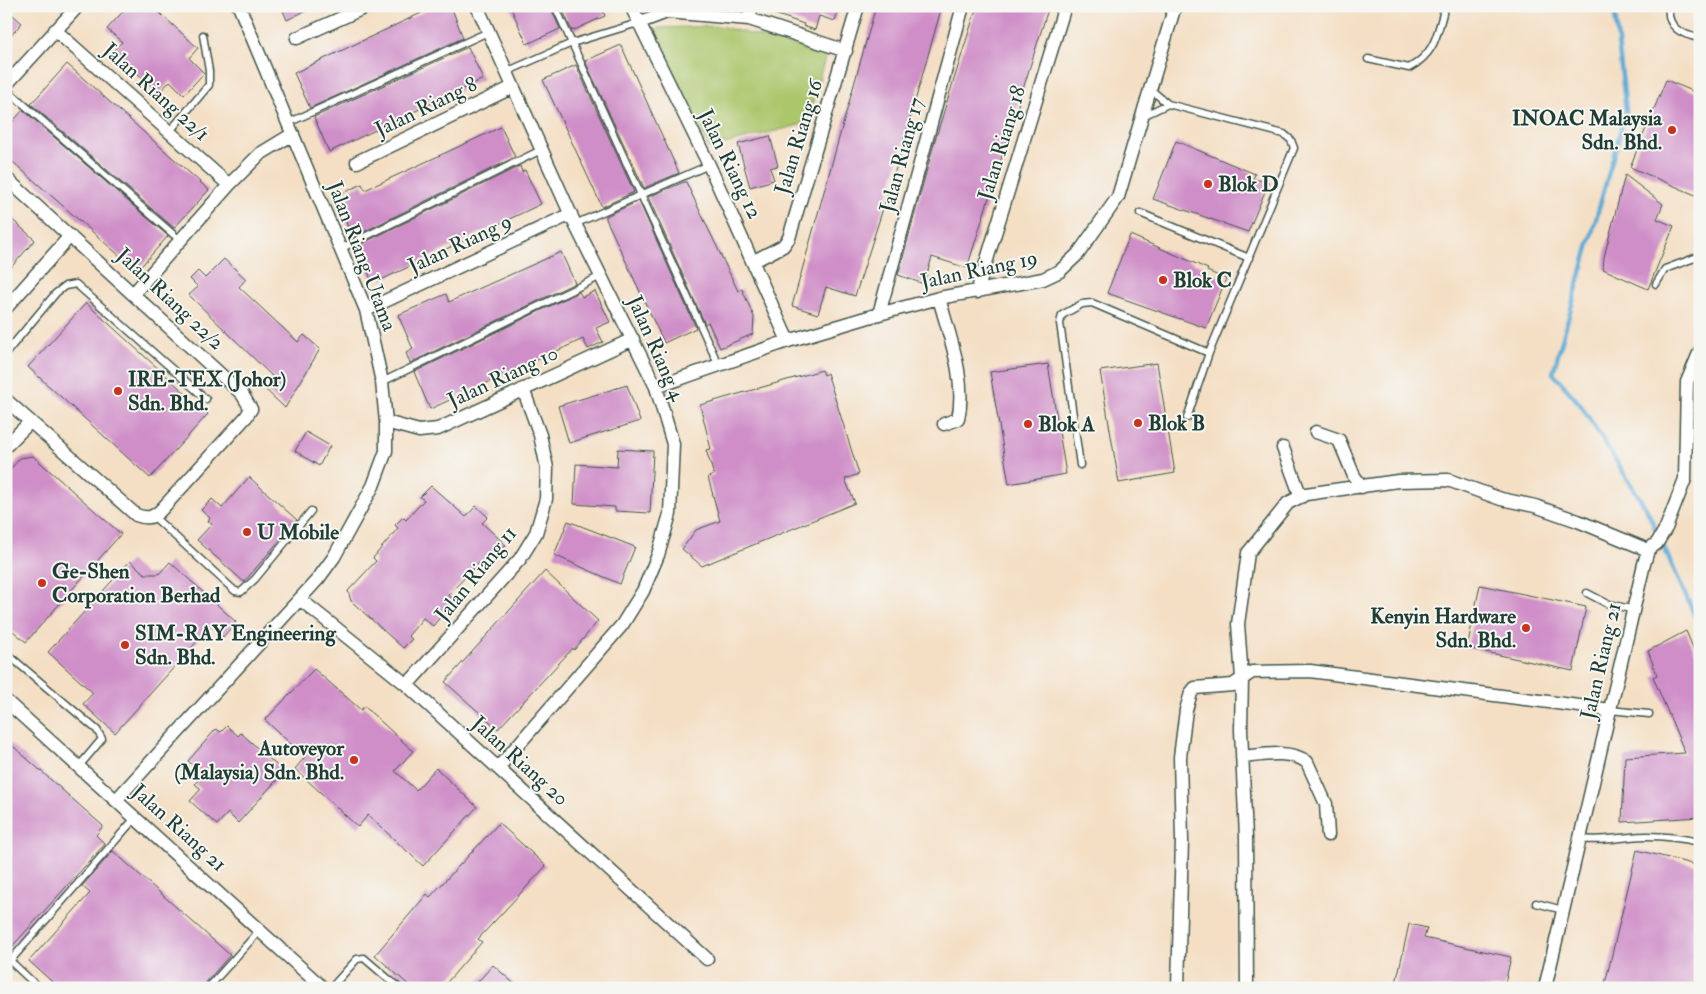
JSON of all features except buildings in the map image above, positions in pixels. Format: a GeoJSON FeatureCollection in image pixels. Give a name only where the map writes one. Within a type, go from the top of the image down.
{"type":"FeatureCollection","features":[{"type":"Feature","properties":{"kind":"street"},"geometry":{"type":"LineString","coordinates":[[6,87],[78,6]]}},
{"type":"Feature","properties":{"kind":"street","name":"Jalan Riang Utama"},"geometry":{"type":"LineString","coordinates":[[117,799],[301,600],[334,557],[373,486],[386,451],[386,422],[382,382],[366,310],[239,6]]}},
{"type":"Feature","properties":{"kind":"street"},"geometry":{"type":"LineString","coordinates":[[297,38],[368,6]]}},
{"type":"Feature","properties":{"kind":"street","name":"Jalan Riang 4"},"geometry":{"type":"LineString","coordinates":[[477,6],[573,219],[634,339],[656,388],[673,444],[670,514],[658,555],[643,591],[622,625],[498,768]]}},
{"type":"Feature","properties":{"kind":"street","name":"Jalan Riang 12"},"geometry":{"type":"LineString","coordinates":[[630,6],[709,165],[754,261],[788,342]]}},
{"type":"Feature","properties":{"kind":"street"},"geometry":{"type":"LineString","coordinates":[[748,19],[752,6]]}},
{"type":"Feature","properties":{"kind":"street","name":"Jalan Riang 16"},"geometry":{"type":"LineString","coordinates":[[754,261],[783,246],[789,238],[858,6]]}},
{"type":"Feature","properties":{"kind":"street","name":"Jalan Riang 17"},"geometry":{"type":"LineString","coordinates":[[880,314],[963,6]]}},
{"type":"Feature","properties":{"kind":"street","name":"Jalan Riang 18"},"geometry":{"type":"LineString","coordinates":[[977,292],[1064,6]]}},
{"type":"Feature","properties":{"kind":"street","name":"Jalan Riang 19"},"geometry":{"type":"LineString","coordinates":[[656,388],[788,342],[880,314],[939,298],[1043,279],[1069,264],[1118,197],[1175,6]]}},
{"type":"Feature","properties":{"kind":"street"},"geometry":{"type":"LineString","coordinates":[[638,23],[667,12],[748,19],[846,51]]}},
{"type":"Feature","properties":{"kind":"street","name":"Jalan Riang 22/1"},"geometry":{"type":"LineString","coordinates":[[55,30],[229,185]]}},
{"type":"Feature","properties":{"kind":"street","name":"Jalan Riang 8"},"geometry":{"type":"LineString","coordinates":[[357,162],[513,87]]}},
{"type":"Feature","properties":{"kind":"street"},"geometry":{"type":"LineString","coordinates":[[134,293],[229,185],[260,154],[291,129]]}},
{"type":"Feature","properties":{"kind":"street","name":"Jalan Riang 22/2"},"geometry":{"type":"LineString","coordinates":[[8,185],[70,236],[134,293],[242,394],[251,409],[246,418],[154,517]]}},
{"type":"Feature","properties":{"kind":"street","name":"Jalan Riang 9"},"geometry":{"type":"LineString","coordinates":[[366,310],[573,219]]}},
{"type":"Feature","properties":{"kind":"street"},"geometry":{"type":"LineString","coordinates":[[6,308],[70,236]]}},
{"type":"Feature","properties":{"kind":"street"},"geometry":{"type":"LineString","coordinates":[[939,298],[957,369],[961,406],[958,419],[944,424]]}},
{"type":"Feature","properties":{"kind":"street","name":"Jalan Riang 10"},"geometry":{"type":"LineString","coordinates":[[386,422],[419,431],[428,431],[634,339]]}},
{"type":"Feature","properties":{"kind":"street","name":"Jalan Riang 21"},"geometry":{"type":"LineString","coordinates":[[1546,988],[1634,610],[1653,547],[1666,528],[1685,479],[1687,382],[1700,350]]}},
{"type":"Feature","properties":{"kind":"street","name":"Jalan Riang 11"},"geometry":{"type":"LineString","coordinates":[[407,685],[520,559],[536,533],[546,499],[547,468],[540,435],[523,389]]}},
{"type":"Feature","properties":{"kind":"street"},"geometry":{"type":"LineString","coordinates":[[6,400],[136,516],[154,517]]}},
{"type":"Feature","properties":{"kind":"street"},"geometry":{"type":"LineString","coordinates":[[6,446],[30,422]]}},
{"type":"Feature","properties":{"kind":"street"},"geometry":{"type":"LineString","coordinates":[[1316,432],[1338,440],[1354,476],[1362,487]]}},
{"type":"Feature","properties":{"kind":"street"},"geometry":{"type":"LineString","coordinates":[[1283,448],[1301,497]]}},
{"type":"Feature","properties":{"kind":"street"},"geometry":{"type":"LineString","coordinates":[[1247,988],[1246,837],[1242,756],[1242,678],[1238,624],[1248,553],[1288,503],[1306,494],[1398,481],[1448,480],[1501,499],[1535,506],[1653,547]]}},
{"type":"Feature","properties":{"kind":"street","name":"Jalan Riang 20"},"geometry":{"type":"LineString","coordinates":[[301,600],[407,685],[707,960]]}},
{"type":"Feature","properties":{"kind":"street"},"geometry":{"type":"LineString","coordinates":[[1178,988],[1182,840],[1180,756],[1186,710],[1191,693],[1195,688],[1232,685],[1252,672],[1310,671],[1610,710]]}},
{"type":"Feature","properties":{"kind":"street","name":"Jalan Riang 21"},"geometry":{"type":"LineString","coordinates":[[6,701],[261,929],[323,988]]}},
{"type":"Feature","properties":{"kind":"street"},"geometry":{"type":"LineString","coordinates":[[1242,756],[1276,754],[1302,758],[1307,762],[1326,804],[1328,835]]}},
{"type":"Feature","properties":{"kind":"lane"},"geometry":{"type":"LineString","coordinates":[[555,6],[643,195],[719,366]]}},
{"type":"Feature","properties":{"kind":"lane"},"geometry":{"type":"LineString","coordinates":[[1368,59],[1409,68],[1421,61],[1433,46],[1445,6]]}},
{"type":"Feature","properties":{"kind":"lane"},"geometry":{"type":"LineString","coordinates":[[1669,6],[1670,23],[1677,31],[1700,38]]}},
{"type":"Feature","properties":{"kind":"lane"},"geometry":{"type":"LineString","coordinates":[[506,72],[572,43],[638,23]]}},
{"type":"Feature","properties":{"kind":"lane"},"geometry":{"type":"LineString","coordinates":[[291,129],[488,32]]}},
{"type":"Feature","properties":{"kind":"lane"},"geometry":{"type":"LineString","coordinates":[[170,131],[209,86],[209,71],[203,36]]}},
{"type":"Feature","properties":{"kind":"lane"},"geometry":{"type":"LineString","coordinates":[[6,87],[181,240]]}},
{"type":"Feature","properties":{"kind":"lane"},"geometry":{"type":"LineString","coordinates":[[1149,88],[1168,104],[1284,134],[1294,148],[1209,354],[1187,418]]}},
{"type":"Feature","properties":{"kind":"lane"},"geometry":{"type":"LineString","coordinates":[[1138,131],[1146,113],[1168,104]]}},
{"type":"Feature","properties":{"kind":"lane"},"geometry":{"type":"LineString","coordinates":[[340,249],[541,150]]}},
{"type":"Feature","properties":{"kind":"lane"},"geometry":{"type":"LineString","coordinates":[[573,219],[643,195],[709,165]]}},
{"type":"Feature","properties":{"kind":"lane"},"geometry":{"type":"LineString","coordinates":[[1140,213],[1249,258]]}},
{"type":"Feature","properties":{"kind":"lane"},"geometry":{"type":"LineString","coordinates":[[1656,284],[1665,269],[1700,256]]}},
{"type":"Feature","properties":{"kind":"lane"},"geometry":{"type":"LineString","coordinates":[[382,382],[601,276]]}},
{"type":"Feature","properties":{"kind":"lane"},"geometry":{"type":"LineString","coordinates":[[6,352],[56,293],[65,286],[76,284],[206,400]]}},
{"type":"Feature","properties":{"kind":"lane"},"geometry":{"type":"LineString","coordinates":[[1080,465],[1060,323],[1062,315],[1082,304],[1092,303],[1209,354]]}},
{"type":"Feature","properties":{"kind":"lane"},"geometry":{"type":"LineString","coordinates":[[154,517],[235,591],[241,592],[255,580],[311,511]]}},
{"type":"Feature","properties":{"kind":"lane"},"geometry":{"type":"LineString","coordinates":[[1587,593],[1606,603],[1634,610]]}},
{"type":"Feature","properties":{"kind":"lane"},"geometry":{"type":"LineString","coordinates":[[6,653],[97,730],[102,739],[80,766]]}},
{"type":"Feature","properties":{"kind":"lane"},"geometry":{"type":"LineString","coordinates":[[1610,710],[1649,714]]}},
{"type":"Feature","properties":{"kind":"lane"},"geometry":{"type":"LineString","coordinates":[[39,988],[8,959],[136,817]]}},
{"type":"Feature","properties":{"kind":"lane"},"geometry":{"type":"LineString","coordinates":[[1580,839],[1604,841],[1630,837],[1670,836],[1700,842]]}},
{"type":"Feature","properties":{"kind":"lane"},"geometry":{"type":"LineString","coordinates":[[1536,904],[1563,910]]}},
{"type":"Feature","properties":{"kind":"lane"},"geometry":{"type":"LineString","coordinates":[[208,988],[261,929]]}},
{"type":"Feature","properties":{"kind":"lane"},"geometry":{"type":"LineString","coordinates":[[331,988],[357,959],[364,958],[371,962],[399,988]]}},
{"type":"Feature","properties":{"kind":"green space"},"geometry":{"type":"Polygon","coordinates":[[[720,26],[826,54],[807,123],[709,148],[653,32],[658,28],[720,26]]]}},
{"type":"Feature","properties":{"kind":"waterway"},"geometry":{"type":"LineString","coordinates":[[1614,6],[1626,111],[1553,373],[1580,404],[1646,508],[1700,627]]}},
{"type":"Feature","properties":{"kind":"place","name":"INOAC Malaysia Sdn. Bhd."},"geometry":{"type":"Point","coordinates":[1672,130]}},
{"type":"Feature","properties":{"kind":"place","name":"Blok D"},"geometry":{"type":"Point","coordinates":[1208,184]}},
{"type":"Feature","properties":{"kind":"place","name":"Blok C"},"geometry":{"type":"Point","coordinates":[1163,280]}},
{"type":"Feature","properties":{"kind":"place","name":"IRE-TEX (Johor) Sdn. Bhd."},"geometry":{"type":"Point","coordinates":[118,391]}},
{"type":"Feature","properties":{"kind":"place","name":"Blok B"},"geometry":{"type":"Point","coordinates":[1138,423]}},
{"type":"Feature","properties":{"kind":"place","name":"Blok A"},"geometry":{"type":"Point","coordinates":[1028,424]}},
{"type":"Feature","properties":{"kind":"place","name":"U Mobile"},"geometry":{"type":"Point","coordinates":[247,532]}},
{"type":"Feature","properties":{"kind":"place","name":"Ge-Shen Corporation Berhad"},"geometry":{"type":"Point","coordinates":[42,583]}},
{"type":"Feature","properties":{"kind":"place","name":"Kenyin Hardware Sdn. Bhd."},"geometry":{"type":"Point","coordinates":[1526,628]}},
{"type":"Feature","properties":{"kind":"place","name":"SIM-RAY Engineering Sdn. Bhd."},"geometry":{"type":"Point","coordinates":[125,645]}},
{"type":"Feature","properties":{"kind":"place","name":"Autoveyor (Malaysia) Sdn. Bhd."},"geometry":{"type":"Point","coordinates":[354,760]}}]}
